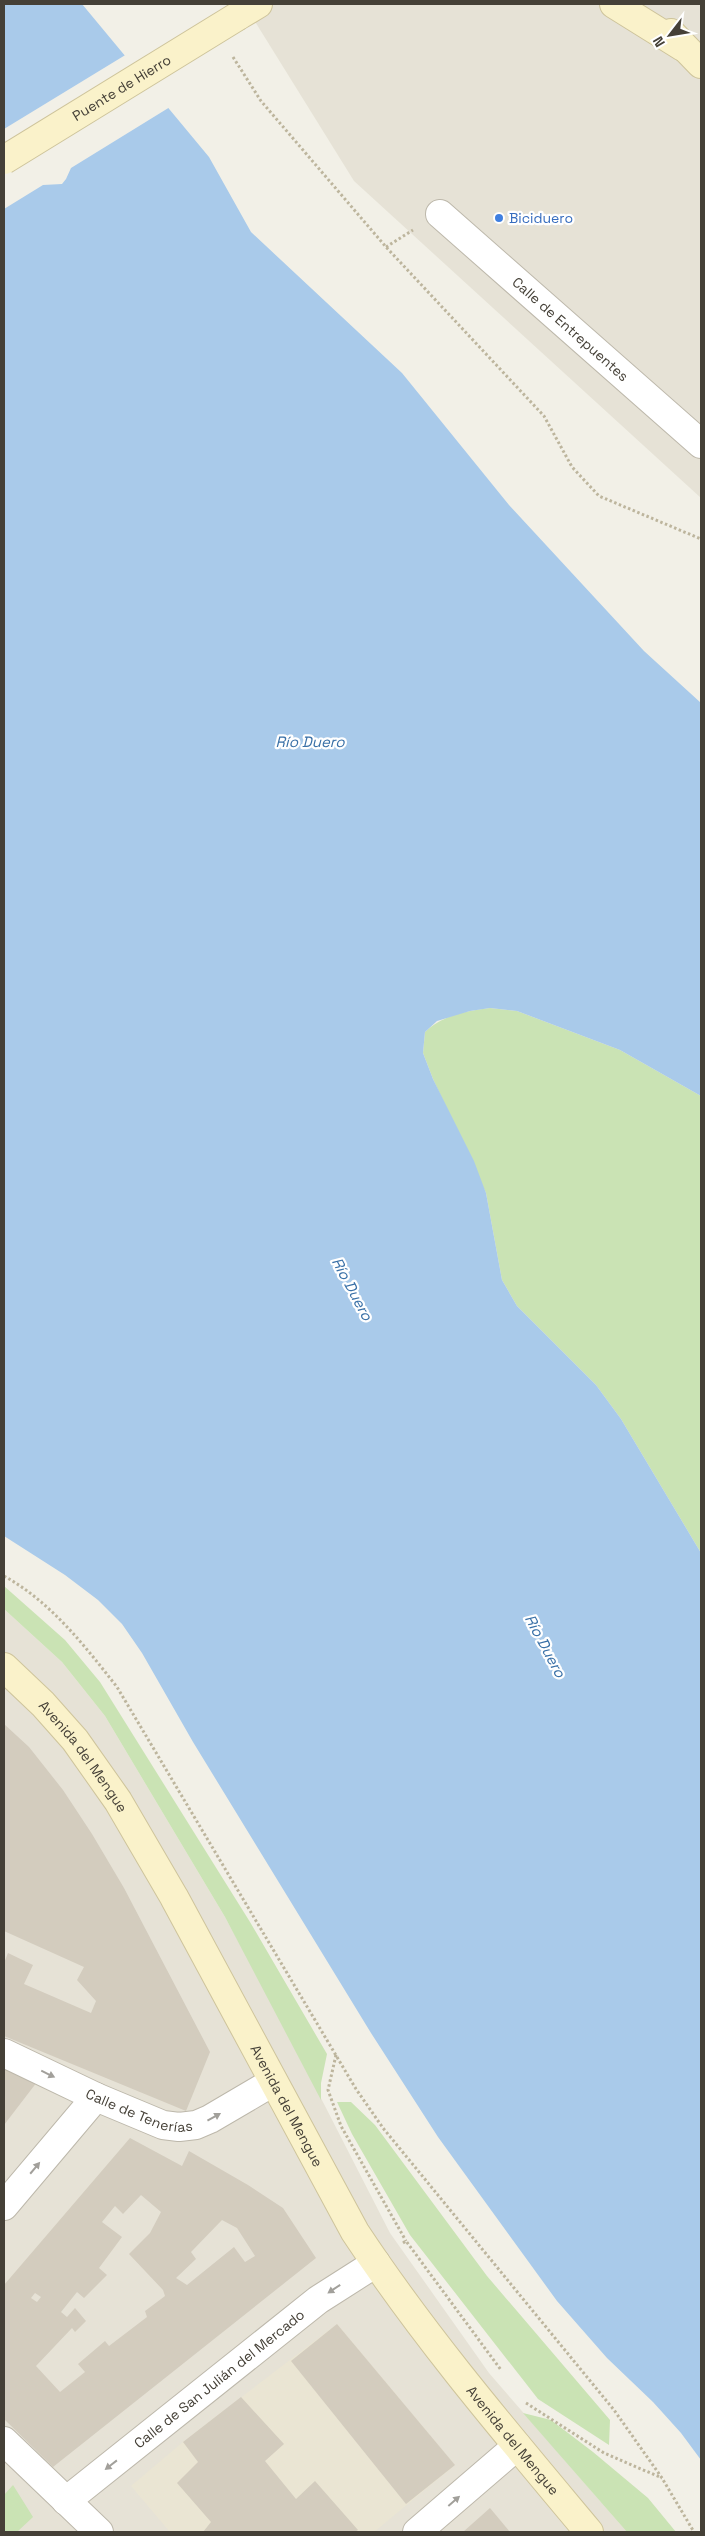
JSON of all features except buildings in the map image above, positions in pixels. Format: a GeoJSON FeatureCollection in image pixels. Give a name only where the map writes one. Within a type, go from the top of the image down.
{"type":"FeatureCollection","features":[{"type":"Feature","properties":{"kind":"street"},"geometry":{"type":"LineString","coordinates":[[614,4],[692,56]]}},
{"type":"Feature","properties":{"kind":"street"},"geometry":{"type":"LineString","coordinates":[[650,4],[692,56]]}},
{"type":"Feature","properties":{"kind":"street","name":"Puente de Hierro"},"geometry":{"type":"LineString","coordinates":[[4,160],[248,10]]}},
{"type":"Feature","properties":{"kind":"street","name":"Calle de Entrepuentes"},"geometry":{"type":"LineString","coordinates":[[440,214],[701,444]]}},
{"type":"Feature","properties":{"kind":"street","name":"Avenida del Mengue"},"geometry":{"type":"LineString","coordinates":[[4,1667],[43,1704],[75,1740],[104,1779],[174,1896],[273,2082],[356,2232],[376,2263],[444,2356],[589,2532]]}},
{"type":"Feature","properties":{"kind":"street","name":"Calle de Tenerías"},"geometry":{"type":"LineString","coordinates":[[4,2053],[96,2097],[163,2125],[180,2127],[196,2125],[210,2120],[273,2082]]}},
{"type":"Feature","properties":{"kind":"street"},"geometry":{"type":"LineString","coordinates":[[4,2206],[96,2097]]}},
{"type":"Feature","properties":{"kind":"street","name":"Calle de San Julián del Mercado"},"geometry":{"type":"LineString","coordinates":[[66,2501],[318,2300],[376,2263]]}},
{"type":"Feature","properties":{"kind":"street"},"geometry":{"type":"LineString","coordinates":[[4,2441],[99,2532]]}},
{"type":"Feature","properties":{"kind":"street"},"geometry":{"type":"LineString","coordinates":[[417,2532],[517,2446]]}},
{"type":"Feature","properties":{"kind":"path"},"geometry":{"type":"LineString","coordinates":[[260,101],[386,247],[544,416],[572,467],[599,496],[701,539]]}},
{"type":"Feature","properties":{"kind":"path"},"geometry":{"type":"LineString","coordinates":[[4,1576],[22,1586],[72,1630],[117,1687],[336,2055],[383,2128],[614,2410],[662,2478],[694,2532]]}},
{"type":"Feature","properties":{"kind":"path"},"geometry":{"type":"LineString","coordinates":[[336,2055],[328,2090],[341,2126],[406,2241],[506,2377]]}},
{"type":"Feature","properties":{"kind":"path"},"geometry":{"type":"LineString","coordinates":[[376,2263],[406,2241]]}},
{"type":"Feature","properties":{"kind":"path"},"geometry":{"type":"LineString","coordinates":[[524,2401],[604,2454],[662,2478]]}},
{"type":"Feature","properties":{"kind":"shaded area"},"geometry":{"type":"Polygon","coordinates":[[[244,4],[701,4],[701,498],[354,181],[244,4]]]}},
{"type":"Feature","properties":{"kind":"shaded area"},"geometry":{"type":"Polygon","coordinates":[[[4,1609],[62,1662],[105,1716],[225,1917],[282,2022],[390,2233],[489,2373],[627,2532],[4,2532],[4,1609]]]}},
{"type":"Feature","properties":{"kind":"shaded area"},"geometry":{"type":"Polygon","coordinates":[[[337,2324],[455,2465],[374,2532],[170,2532],[131,2486],[183,2442],[337,2324]]]}},
{"type":"Feature","properties":{"kind":"green space"},"geometry":{"type":"Polygon","coordinates":[[[490,1008],[517,1011],[620,1050],[701,1096],[701,1553],[621,1419],[596,1385],[517,1306],[502,1280],[486,1193],[433,1079],[423,1053],[425,1032],[439,1021],[455,1015],[490,1008]]]}},
{"type":"Feature","properties":{"kind":"green space"},"geometry":{"type":"Polygon","coordinates":[[[4,1586],[65,1640],[100,1682],[250,1922],[327,2054],[321,2083],[321,2100],[225,1917],[105,1716],[62,1662],[4,1609],[4,1586]]]}},
{"type":"Feature","properties":{"kind":"green space"},"geometry":{"type":"Polygon","coordinates":[[[337,2102],[351,2102],[375,2125],[487,2276],[610,2420],[609,2445],[538,2399],[410,2235],[352,2134],[337,2102]]]}},
{"type":"Feature","properties":{"kind":"green space"},"geometry":{"type":"Polygon","coordinates":[[[523,2413],[551,2420],[593,2452],[648,2498],[676,2532],[627,2532],[523,2413]]]}},
{"type":"Feature","properties":{"kind":"green space"},"geometry":{"type":"Polygon","coordinates":[[[13,2485],[33,2517],[17,2532],[4,2532],[4,2495],[13,2485]]]}},
{"type":"Feature","properties":{"kind":"water","name":"Río Duero"},"geometry":{"type":"Polygon","coordinates":[[[4,4],[82,4],[209,157],[251,232],[402,373],[509,505],[644,651],[701,703],[701,1096],[620,1050],[517,1011],[490,1008],[470,1011],[437,1021],[425,1032],[423,1053],[433,1079],[474,1161],[486,1193],[502,1280],[517,1306],[596,1385],[621,1419],[701,1553],[701,2460],[681,2433],[653,2402],[607,2358],[557,2301],[438,2137],[371,2033],[193,1742],[142,1653],[122,1624],[98,1600],[65,1575],[4,1536],[4,4]]]}},
{"type":"Feature","properties":{"kind":"pier"},"geometry":{"type":"Polygon","coordinates":[[[127,54],[170,107],[71,168],[62,184],[43,185],[4,209],[4,129],[127,54]]]}},
{"type":"Feature","properties":{"kind":"place","name":"Biciduero"},"geometry":{"type":"Point","coordinates":[499,218]}}]}
